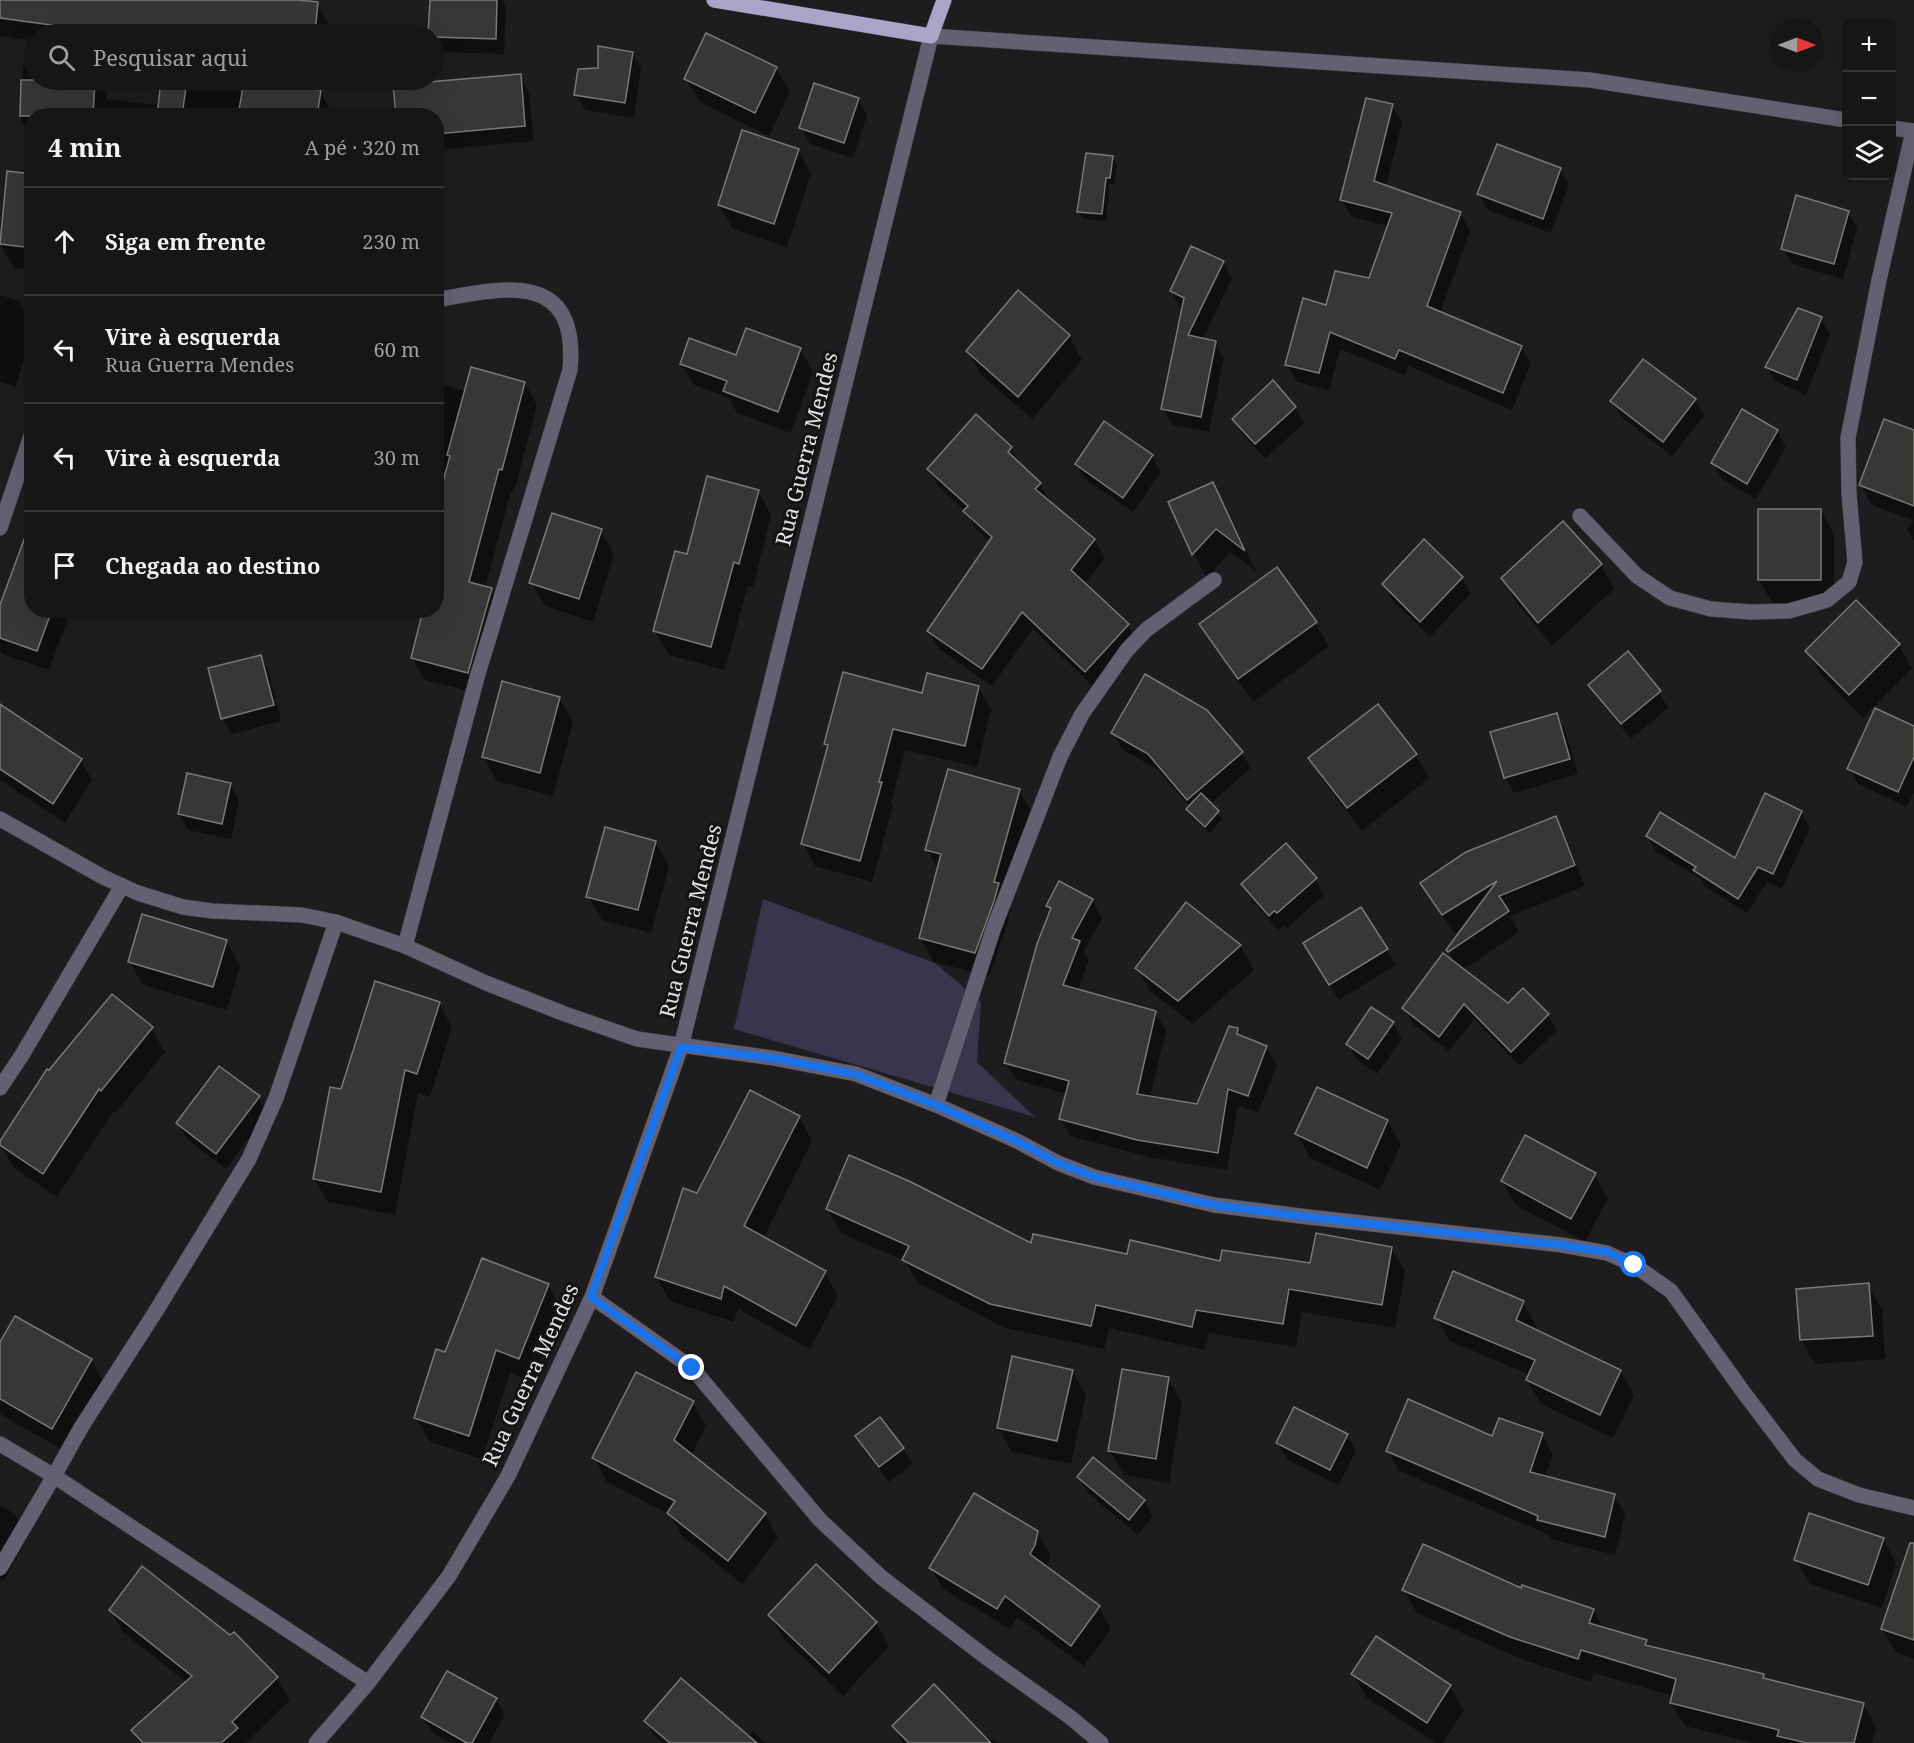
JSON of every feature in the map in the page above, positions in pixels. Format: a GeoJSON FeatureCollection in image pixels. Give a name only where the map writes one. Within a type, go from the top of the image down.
{"type":"FeatureCollection","features":[{"type":"Feature","properties":{"kind":"main road"},"geometry":{"type":"LineString","coordinates":[[714,0],[931,36],[944,0]]}},
{"type":"Feature","properties":{"kind":"street"},"geometry":{"type":"LineString","coordinates":[[931,36],[1590,80],[1842,119]]}},
{"type":"Feature","properties":{"kind":"street","name":"Rua Guerra Mendes"},"geometry":{"type":"LineString","coordinates":[[316,1743],[368,1683],[449,1576],[508,1476],[591,1297],[681,1047],[931,36]]}},
{"type":"Feature","properties":{"kind":"street"},"geometry":{"type":"LineString","coordinates":[[1580,516],[1637,576],[1670,598],[1711,609],[1750,612],[1789,610],[1827,600],[1849,582],[1855,562],[1849,494],[1848,438],[1872,315],[1913,131],[1896,129]]}},
{"type":"Feature","properties":{"kind":"street"},"geometry":{"type":"LineString","coordinates":[[405,946],[475,684],[570,369],[572,348],[570,331],[562,312],[555,304],[534,293],[498,289],[444,299]]}},
{"type":"Feature","properties":{"kind":"street"},"geometry":{"type":"LineString","coordinates":[[0,528],[24,468]]}},
{"type":"Feature","properties":{"kind":"street"},"geometry":{"type":"LineString","coordinates":[[936,1105],[993,930],[1060,757],[1082,714],[1127,650],[1146,630],[1214,580]]}},
{"type":"Feature","properties":{"kind":"street"},"geometry":{"type":"LineString","coordinates":[[0,819],[138,893],[193,908],[249,914],[302,915],[336,922],[405,946],[486,983],[564,1014],[637,1039],[681,1047],[773,1058],[855,1074],[936,1105],[1019,1142],[1058,1163],[1095,1177],[1214,1205],[1607,1252],[1634,1265],[1671,1291],[1790,1453],[1818,1479],[1859,1496],[1914,1508]]}},
{"type":"Feature","properties":{"kind":"street"},"geometry":{"type":"LineString","coordinates":[[0,1088],[122,886]]}},
{"type":"Feature","properties":{"kind":"street"},"geometry":{"type":"LineString","coordinates":[[0,1568],[82,1426],[249,1159],[276,1098],[336,922]]}},
{"type":"Feature","properties":{"kind":"street"},"geometry":{"type":"LineString","coordinates":[[591,1297],[692,1368],[820,1520],[881,1577],[1101,1743]]}},
{"type":"Feature","properties":{"kind":"street"},"geometry":{"type":"LineString","coordinates":[[0,1444],[54,1476],[368,1683]]}},
{"type":"Feature","properties":{"kind":"shaded area"},"geometry":{"type":"Polygon","coordinates":[[[763,899],[935,963],[981,1002],[977,1062],[1035,1117],[734,1029],[763,899]]]}},
{"type":"Feature","properties":{"kind":"building"},"geometry":{"type":"Polygon","coordinates":[[[0,0],[299,0],[318,2],[316,24],[44,24],[0,18],[0,0]]]}},
{"type":"Feature","properties":{"kind":"building"},"geometry":{"type":"Polygon","coordinates":[[[430,0],[497,0],[496,39],[444,37],[444,24],[429,24],[430,0]]]}},
{"type":"Feature","properties":{"kind":"building"},"geometry":{"type":"Polygon","coordinates":[[[706,33],[777,67],[755,113],[684,79],[706,33]]]}},
{"type":"Feature","properties":{"kind":"building"},"geometry":{"type":"Polygon","coordinates":[[[598,46],[633,52],[625,103],[574,95],[578,69],[598,68],[598,46]]]}},
{"type":"Feature","properties":{"kind":"building"},"geometry":{"type":"Polygon","coordinates":[[[521,74],[525,126],[444,133],[444,108],[395,108],[393,90],[444,90],[444,81],[521,74]]]}},
{"type":"Feature","properties":{"kind":"building"},"geometry":{"type":"Polygon","coordinates":[[[21,80],[24,80],[24,90],[94,90],[93,108],[24,108],[24,116],[20,116],[21,80]]]}},
{"type":"Feature","properties":{"kind":"building"},"geometry":{"type":"Polygon","coordinates":[[[814,83],[859,98],[844,143],[799,128],[814,83]]]}},
{"type":"Feature","properties":{"kind":"building"},"geometry":{"type":"Polygon","coordinates":[[[160,90],[186,90],[183,108],[158,108],[160,90]]]}},
{"type":"Feature","properties":{"kind":"building"},"geometry":{"type":"Polygon","coordinates":[[[242,90],[321,90],[318,108],[239,108],[242,90]]]}},
{"type":"Feature","properties":{"kind":"building"},"geometry":{"type":"Polygon","coordinates":[[[1366,98],[1393,104],[1374,181],[1461,212],[1427,306],[1522,346],[1503,393],[1399,350],[1395,359],[1330,332],[1319,373],[1285,365],[1303,298],[1326,305],[1335,271],[1369,278],[1392,213],[1340,200],[1366,98]]]}},
{"type":"Feature","properties":{"kind":"building"},"geometry":{"type":"Polygon","coordinates":[[[742,130],[799,149],[774,224],[718,205],[742,130]]]}},
{"type":"Feature","properties":{"kind":"building"},"geometry":{"type":"Polygon","coordinates":[[[1497,144],[1561,168],[1543,219],[1477,194],[1497,144]]]}},
{"type":"Feature","properties":{"kind":"building"},"geometry":{"type":"Polygon","coordinates":[[[1086,153],[1113,156],[1110,178],[1106,178],[1102,214],[1077,212],[1086,153]]]}},
{"type":"Feature","properties":{"kind":"building"},"geometry":{"type":"Polygon","coordinates":[[[7,171],[24,173],[24,247],[0,244],[7,171]]]}},
{"type":"Feature","properties":{"kind":"building"},"geometry":{"type":"Polygon","coordinates":[[[1796,195],[1849,211],[1834,264],[1781,249],[1796,195]]]}},
{"type":"Feature","properties":{"kind":"building"},"geometry":{"type":"Polygon","coordinates":[[[1191,246],[1224,261],[1188,335],[1216,341],[1201,417],[1161,409],[1184,298],[1170,291],[1191,246]]]}},
{"type":"Feature","properties":{"kind":"building"},"geometry":{"type":"Polygon","coordinates":[[[1018,290],[1070,335],[1018,397],[966,351],[1018,290]]]}},
{"type":"Feature","properties":{"kind":"building"},"geometry":{"type":"Polygon","coordinates":[[[1798,308],[1822,317],[1797,380],[1765,367],[1798,308]]]}},
{"type":"Feature","properties":{"kind":"building"},"geometry":{"type":"Polygon","coordinates":[[[746,328],[801,348],[778,412],[723,391],[727,381],[680,364],[689,338],[736,355],[746,328]]]}},
{"type":"Feature","properties":{"kind":"building"},"geometry":{"type":"Polygon","coordinates":[[[1643,359],[1696,399],[1663,442],[1610,401],[1643,359]]]}},
{"type":"Feature","properties":{"kind":"building"},"geometry":{"type":"Polygon","coordinates":[[[471,367],[525,382],[469,582],[492,588],[468,673],[411,658],[421,618],[444,618],[444,478],[450,456],[447,455],[471,367]]]}},
{"type":"Feature","properties":{"kind":"building"},"geometry":{"type":"Polygon","coordinates":[[[1273,380],[1296,407],[1255,444],[1232,419],[1273,380]]]}},
{"type":"Feature","properties":{"kind":"building"},"geometry":{"type":"Polygon","coordinates":[[[1742,409],[1778,430],[1747,484],[1711,463],[1742,409]]]}},
{"type":"Feature","properties":{"kind":"building"},"geometry":{"type":"Polygon","coordinates":[[[976,414],[1012,447],[1008,452],[1041,483],[1035,489],[1095,539],[1071,570],[1129,624],[1085,672],[1022,612],[982,669],[927,631],[992,537],[963,511],[968,506],[927,469],[976,414]]]}},
{"type":"Feature","properties":{"kind":"building"},"geometry":{"type":"Polygon","coordinates":[[[1884,419],[1914,430],[1914,506],[1859,485],[1884,419]]]}},
{"type":"Feature","properties":{"kind":"building"},"geometry":{"type":"Polygon","coordinates":[[[1104,421],[1153,455],[1123,498],[1075,464],[1104,421]]]}},
{"type":"Feature","properties":{"kind":"building"},"geometry":{"type":"Polygon","coordinates":[[[707,476],[759,490],[739,564],[734,562],[711,647],[653,631],[675,551],[687,554],[707,476]]]}},
{"type":"Feature","properties":{"kind":"building"},"geometry":{"type":"Polygon","coordinates":[[[1213,482],[1245,551],[1216,529],[1192,555],[1168,502],[1213,482]]]}},
{"type":"Feature","properties":{"kind":"building"},"geometry":{"type":"Polygon","coordinates":[[[1758,509],[1821,509],[1821,580],[1758,580],[1758,509]]]}},
{"type":"Feature","properties":{"kind":"building"},"geometry":{"type":"Polygon","coordinates":[[[552,513],[602,529],[579,599],[529,583],[552,513]]]}},
{"type":"Feature","properties":{"kind":"building"},"geometry":{"type":"Polygon","coordinates":[[[1563,521],[1602,564],[1538,623],[1501,578],[1563,521]]]}},
{"type":"Feature","properties":{"kind":"building"},"geometry":{"type":"Polygon","coordinates":[[[1424,539],[1463,577],[1420,622],[1382,584],[1424,539]]]}},
{"type":"Feature","properties":{"kind":"building"},"geometry":{"type":"Polygon","coordinates":[[[24,540],[24,618],[49,618],[37,651],[0,638],[0,605],[24,540]]]}},
{"type":"Feature","properties":{"kind":"building"},"geometry":{"type":"Polygon","coordinates":[[[1277,567],[1317,622],[1238,679],[1199,624],[1277,567]]]}},
{"type":"Feature","properties":{"kind":"building"},"geometry":{"type":"Polygon","coordinates":[[[1856,600],[1900,644],[1849,695],[1805,651],[1856,600]]]}},
{"type":"Feature","properties":{"kind":"building"},"geometry":{"type":"Polygon","coordinates":[[[1628,651],[1661,691],[1621,724],[1588,685],[1628,651]]]}},
{"type":"Feature","properties":{"kind":"building"},"geometry":{"type":"Polygon","coordinates":[[[261,655],[274,705],[221,719],[208,668],[261,655]]]}},
{"type":"Feature","properties":{"kind":"building"},"geometry":{"type":"Polygon","coordinates":[[[843,672],[922,693],[927,673],[979,686],[965,746],[893,729],[879,782],[882,782],[860,861],[801,844],[828,745],[824,744],[843,672]]]}},
{"type":"Feature","properties":{"kind":"building"},"geometry":{"type":"Polygon","coordinates":[[[1145,674],[1207,710],[1243,752],[1187,800],[1148,754],[1111,733],[1145,674]]]}},
{"type":"Feature","properties":{"kind":"building"},"geometry":{"type":"Polygon","coordinates":[[[502,681],[560,697],[540,773],[482,757],[502,681]]]}},
{"type":"Feature","properties":{"kind":"building"},"geometry":{"type":"Polygon","coordinates":[[[0,704],[82,759],[53,804],[0,769],[0,704]]]}},
{"type":"Feature","properties":{"kind":"building"},"geometry":{"type":"Polygon","coordinates":[[[1378,704],[1417,754],[1347,808],[1308,758],[1378,704]]]}},
{"type":"Feature","properties":{"kind":"building"},"geometry":{"type":"Polygon","coordinates":[[[1875,708],[1914,726],[1914,757],[1898,792],[1847,769],[1875,708]]]}},
{"type":"Feature","properties":{"kind":"building"},"geometry":{"type":"Polygon","coordinates":[[[1557,713],[1570,759],[1504,778],[1490,732],[1557,713]]]}},
{"type":"Feature","properties":{"kind":"building"},"geometry":{"type":"Polygon","coordinates":[[[948,769],[1020,789],[994,882],[999,883],[975,953],[919,938],[941,854],[925,850],[948,769]]]}},
{"type":"Feature","properties":{"kind":"building"},"geometry":{"type":"Polygon","coordinates":[[[187,773],[231,783],[222,824],[178,814],[187,773]]]}},
{"type":"Feature","properties":{"kind":"building"},"geometry":{"type":"Polygon","coordinates":[[[1201,793],[1219,811],[1205,827],[1186,809],[1201,793]]]}},
{"type":"Feature","properties":{"kind":"building"},"geometry":{"type":"Polygon","coordinates":[[[1765,793],[1802,811],[1773,874],[1758,867],[1738,899],[1693,870],[1696,867],[1646,836],[1660,812],[1735,858],[1765,793]]]}},
{"type":"Feature","properties":{"kind":"building"},"geometry":{"type":"Polygon","coordinates":[[[1556,816],[1575,865],[1499,896],[1509,911],[1448,952],[1446,950],[1497,881],[1442,915],[1420,883],[1466,852],[1556,816]]]}},
{"type":"Feature","properties":{"kind":"building"},"geometry":{"type":"Polygon","coordinates":[[[605,827],[656,841],[638,910],[586,897],[605,827]]]}},
{"type":"Feature","properties":{"kind":"building"},"geometry":{"type":"Polygon","coordinates":[[[1286,843],[1317,878],[1277,913],[1274,911],[1269,916],[1241,884],[1286,843]]]}},
{"type":"Feature","properties":{"kind":"building"},"geometry":{"type":"Polygon","coordinates":[[[1059,881],[1093,899],[1072,938],[1080,941],[1063,985],[1156,1011],[1137,1094],[1197,1104],[1229,1026],[1238,1028],[1237,1034],[1267,1046],[1248,1096],[1228,1089],[1218,1153],[1137,1140],[1059,1119],[1069,1081],[1004,1063],[1037,944],[1051,908],[1046,906],[1059,881]]]}},
{"type":"Feature","properties":{"kind":"building"},"geometry":{"type":"Polygon","coordinates":[[[1186,902],[1241,945],[1178,1001],[1135,968],[1186,902]]]}},
{"type":"Feature","properties":{"kind":"building"},"geometry":{"type":"Polygon","coordinates":[[[1361,907],[1388,949],[1329,985],[1303,943],[1361,907]]]}},
{"type":"Feature","properties":{"kind":"building"},"geometry":{"type":"Polygon","coordinates":[[[142,914],[227,940],[213,987],[128,962],[142,914]]]}},
{"type":"Feature","properties":{"kind":"building"},"geometry":{"type":"Polygon","coordinates":[[[1443,953],[1508,1003],[1523,988],[1549,1014],[1511,1052],[1464,1004],[1439,1037],[1402,1008],[1443,953]]]}},
{"type":"Feature","properties":{"kind":"building"},"geometry":{"type":"Polygon","coordinates":[[[375,981],[440,1002],[417,1074],[405,1070],[381,1192],[313,1179],[330,1087],[341,1089],[375,981]]]}},
{"type":"Feature","properties":{"kind":"building"},"geometry":{"type":"Polygon","coordinates":[[[112,994],[153,1027],[101,1091],[99,1089],[43,1174],[0,1145],[0,1141],[47,1069],[49,1070],[112,994]]]}},
{"type":"Feature","properties":{"kind":"building"},"geometry":{"type":"Polygon","coordinates":[[[1371,1007],[1394,1022],[1368,1059],[1346,1044],[1371,1007]]]}},
{"type":"Feature","properties":{"kind":"building"},"geometry":{"type":"Polygon","coordinates":[[[219,1066],[260,1096],[216,1154],[176,1123],[219,1066]]]}},
{"type":"Feature","properties":{"kind":"building"},"geometry":{"type":"Polygon","coordinates":[[[1317,1087],[1388,1120],[1367,1168],[1295,1134],[1317,1087]]]}},
{"type":"Feature","properties":{"kind":"building"},"geometry":{"type":"Polygon","coordinates":[[[750,1090],[800,1116],[744,1226],[826,1271],[796,1326],[724,1286],[721,1299],[655,1277],[683,1188],[697,1193],[750,1090]]]}},
{"type":"Feature","properties":{"kind":"building"},"geometry":{"type":"Polygon","coordinates":[[[1525,1135],[1596,1173],[1571,1219],[1501,1181],[1525,1135]]]}},
{"type":"Feature","properties":{"kind":"building"},"geometry":{"type":"Polygon","coordinates":[[[849,1155],[911,1182],[1031,1243],[1033,1234],[1127,1254],[1130,1240],[1220,1261],[1222,1250],[1310,1263],[1316,1233],[1392,1247],[1382,1305],[1289,1289],[1283,1324],[1196,1310],[1192,1327],[1096,1305],[1091,1326],[990,1304],[902,1260],[909,1246],[826,1209],[849,1155]]]}},
{"type":"Feature","properties":{"kind":"building"},"geometry":{"type":"Polygon","coordinates":[[[482,1258],[549,1284],[519,1359],[496,1350],[469,1436],[414,1418],[436,1349],[445,1352],[482,1258]]]}},
{"type":"Feature","properties":{"kind":"building"},"geometry":{"type":"Polygon","coordinates":[[[1453,1271],[1524,1301],[1516,1320],[1621,1370],[1600,1415],[1526,1380],[1535,1360],[1434,1318],[1453,1271]]]}},
{"type":"Feature","properties":{"kind":"building"},"geometry":{"type":"Polygon","coordinates":[[[1869,1283],[1873,1336],[1800,1340],[1796,1289],[1869,1283]]]}},
{"type":"Feature","properties":{"kind":"building"},"geometry":{"type":"Polygon","coordinates":[[[15,1316],[92,1359],[52,1429],[0,1399],[0,1342],[15,1316]]]}},
{"type":"Feature","properties":{"kind":"building"},"geometry":{"type":"Polygon","coordinates":[[[1012,1356],[1073,1370],[1057,1441],[997,1428],[1012,1356]]]}},
{"type":"Feature","properties":{"kind":"building"},"geometry":{"type":"Polygon","coordinates":[[[1122,1369],[1169,1377],[1156,1459],[1108,1451],[1122,1369]]]}},
{"type":"Feature","properties":{"kind":"building"},"geometry":{"type":"Polygon","coordinates":[[[636,1372],[694,1401],[674,1440],[766,1513],[728,1561],[667,1513],[675,1501],[592,1458],[636,1372]]]}},
{"type":"Feature","properties":{"kind":"building"},"geometry":{"type":"Polygon","coordinates":[[[1408,1399],[1492,1436],[1499,1418],[1543,1433],[1530,1472],[1615,1494],[1605,1537],[1537,1520],[1538,1516],[1386,1451],[1408,1399]]]}},
{"type":"Feature","properties":{"kind":"building"},"geometry":{"type":"Polygon","coordinates":[[[1294,1407],[1348,1434],[1330,1470],[1276,1443],[1294,1407]]]}},
{"type":"Feature","properties":{"kind":"building"},"geometry":{"type":"Polygon","coordinates":[[[880,1417],[904,1448],[879,1467],[855,1436],[880,1417]]]}},
{"type":"Feature","properties":{"kind":"building"},"geometry":{"type":"Polygon","coordinates":[[[1093,1457],[1145,1500],[1129,1520],[1077,1477],[1093,1457]]]}},
{"type":"Feature","properties":{"kind":"building"},"geometry":{"type":"Polygon","coordinates":[[[974,1493],[1038,1531],[1030,1554],[1100,1606],[1071,1646],[1005,1596],[997,1609],[929,1568],[974,1493]]]}},
{"type":"Feature","properties":{"kind":"building"},"geometry":{"type":"Polygon","coordinates":[[[1809,1513],[1884,1538],[1868,1585],[1794,1560],[1809,1513]]]}},
{"type":"Feature","properties":{"kind":"building"},"geometry":{"type":"Polygon","coordinates":[[[1910,1543],[1914,1543],[1914,1640],[1881,1629],[1910,1543]]]}},
{"type":"Feature","properties":{"kind":"building"},"geometry":{"type":"Polygon","coordinates":[[[1423,1544],[1521,1588],[1522,1585],[1594,1609],[1589,1623],[1647,1640],[1645,1645],[1764,1674],[1763,1678],[1864,1703],[1854,1743],[1807,1743],[1777,1736],[1779,1730],[1670,1703],[1676,1679],[1581,1650],[1578,1659],[1510,1637],[1402,1590],[1423,1544]]]}},
{"type":"Feature","properties":{"kind":"building"},"geometry":{"type":"Polygon","coordinates":[[[816,1564],[877,1622],[829,1673],[768,1615],[816,1564]]]}},
{"type":"Feature","properties":{"kind":"building"},"geometry":{"type":"Polygon","coordinates":[[[142,1566],[230,1635],[234,1632],[278,1677],[232,1722],[238,1728],[221,1743],[143,1743],[131,1730],[192,1676],[109,1610],[142,1566]]]}},
{"type":"Feature","properties":{"kind":"building"},"geometry":{"type":"Polygon","coordinates":[[[1376,1636],[1451,1685],[1427,1723],[1351,1674],[1376,1636]]]}},
{"type":"Feature","properties":{"kind":"building"},"geometry":{"type":"Polygon","coordinates":[[[447,1671],[497,1698],[472,1743],[467,1743],[421,1717],[447,1671]]]}},
{"type":"Feature","properties":{"kind":"building"},"geometry":{"type":"Polygon","coordinates":[[[681,1678],[757,1743],[670,1743],[644,1721],[681,1678]]]}},
{"type":"Feature","properties":{"kind":"building"},"geometry":{"type":"Polygon","coordinates":[[[934,1684],[991,1743],[909,1743],[892,1726],[934,1684]]]}},
{"type":"Feature","properties":{"kind":"route"},"geometry":{"type":"LineString","coordinates":[[692,1368],[591,1297],[681,1047],[773,1058],[855,1074],[936,1105],[1019,1142],[1058,1163],[1095,1177],[1214,1205],[1562,1245],[1607,1252],[1634,1265]]}}]}
